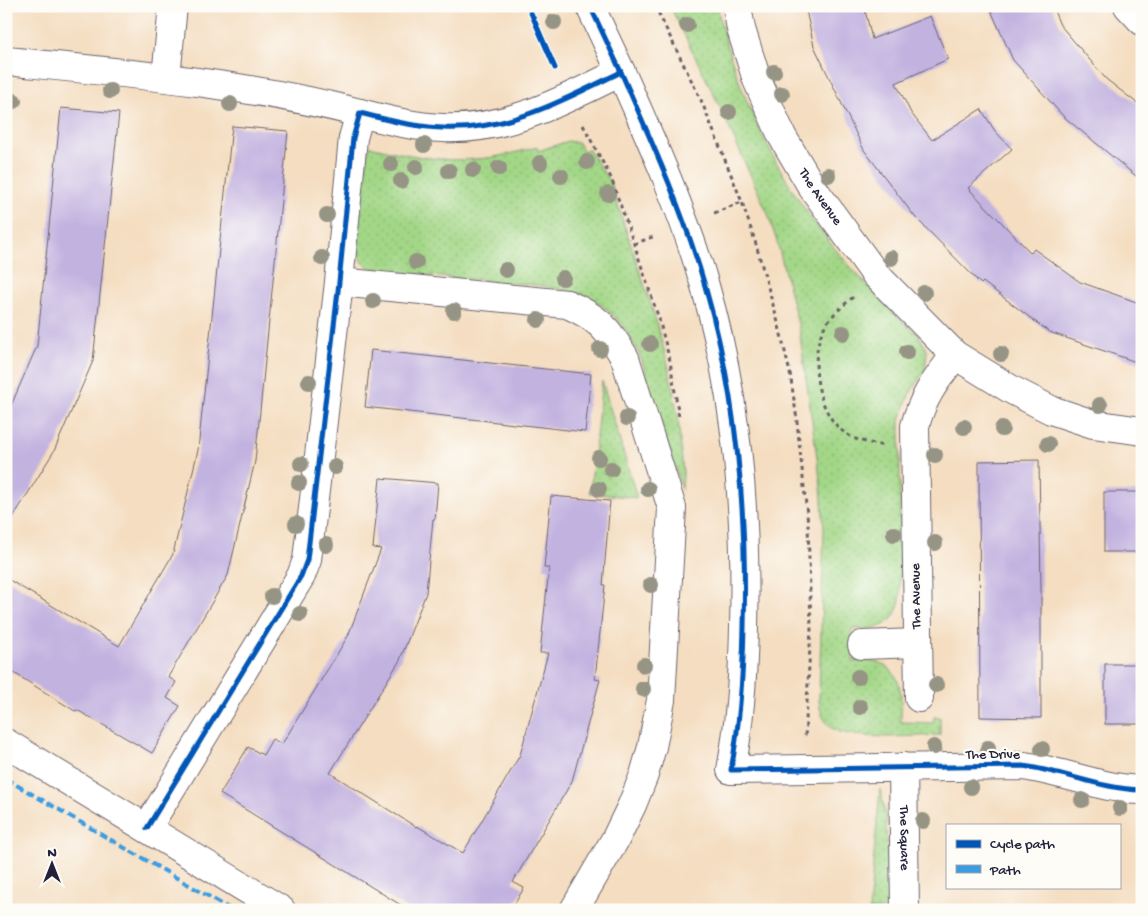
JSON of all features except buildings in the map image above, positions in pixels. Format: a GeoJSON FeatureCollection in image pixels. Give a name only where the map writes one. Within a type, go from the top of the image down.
{"type":"FeatureCollection","features":[{"type":"Feature","properties":{"kind":"street"},"geometry":{"type":"LineString","coordinates":[[166,77],[173,6]]}},
{"type":"Feature","properties":{"kind":"street"},"geometry":{"type":"LineString","coordinates":[[6,61],[166,77],[302,99],[403,124],[442,128],[472,128],[541,110],[621,72],[590,6]]}},
{"type":"Feature","properties":{"kind":"street","name":"The Avenue"},"geometry":{"type":"LineString","coordinates":[[737,6],[741,29],[757,80],[782,136],[812,187],[876,275],[955,356],[1012,390],[1051,410],[1093,424],[1142,431]]}},
{"type":"Feature","properties":{"kind":"street"},"geometry":{"type":"LineString","coordinates":[[1128,6],[1142,20]]}},
{"type":"Feature","properties":{"kind":"street","name":"The Drive"},"geometry":{"type":"LineString","coordinates":[[621,72],[655,149],[697,260],[719,340],[728,384],[740,487],[744,537],[745,588],[740,707],[737,741],[730,770],[1023,766],[1039,768],[1117,788],[1142,790]]}},
{"type":"Feature","properties":{"kind":"street"},"geometry":{"type":"LineString","coordinates":[[147,828],[302,576],[309,542],[339,282],[353,138],[360,113]]}},
{"type":"Feature","properties":{"kind":"street"},"geometry":{"type":"LineString","coordinates":[[339,282],[567,304],[587,313],[603,325],[625,358],[672,508],[661,700],[652,747],[644,775],[632,805],[616,838],[574,910]]}},
{"type":"Feature","properties":{"kind":"street","name":"The Avenue"},"geometry":{"type":"LineString","coordinates":[[919,698],[915,426],[928,390],[955,356]]}},
{"type":"Feature","properties":{"kind":"street"},"geometry":{"type":"LineString","coordinates":[[862,645],[918,643]]}},
{"type":"Feature","properties":{"kind":"street"},"geometry":{"type":"LineString","coordinates":[[6,744],[282,910]]}},
{"type":"Feature","properties":{"kind":"street","name":"The Square"},"geometry":{"type":"LineString","coordinates":[[902,767],[905,910]]}},
{"type":"Feature","properties":{"kind":"path"},"geometry":{"type":"LineString","coordinates":[[655,6],[708,117],[742,202],[779,326],[790,373],[808,524],[811,628],[804,742]]}},
{"type":"Feature","properties":{"kind":"path"},"geometry":{"type":"LineString","coordinates":[[582,122],[611,178],[634,244]]}},
{"type":"Feature","properties":{"kind":"path"},"geometry":{"type":"LineString","coordinates":[[876,275],[825,326],[818,350],[818,388],[828,414],[836,425],[848,435],[863,442],[915,448]]}},
{"type":"Feature","properties":{"kind":"green space"},"geometry":{"type":"Polygon","coordinates":[[[670,6],[717,6],[733,64],[744,93],[769,149],[784,176],[817,226],[841,256],[866,284],[920,337],[927,351],[925,370],[909,395],[900,420],[900,600],[894,616],[884,625],[870,629],[852,629],[853,661],[877,662],[894,673],[900,688],[901,722],[933,723],[934,717],[940,717],[940,735],[884,737],[854,735],[832,728],[822,714],[819,697],[824,530],[821,486],[799,328],[778,245],[768,214],[718,103],[670,6]]]}},
{"type":"Feature","properties":{"kind":"green space"},"geometry":{"type":"Polygon","coordinates":[[[568,141],[578,143],[584,151],[588,149],[610,182],[654,314],[668,364],[678,417],[683,473],[682,490],[641,358],[623,327],[604,307],[586,297],[563,289],[387,271],[370,268],[360,260],[357,247],[366,157],[370,146],[423,157],[463,160],[492,157],[537,147],[538,151],[568,141]]]}},
{"type":"Feature","properties":{"kind":"green space"},"geometry":{"type":"Polygon","coordinates":[[[602,381],[637,498],[590,493],[602,381]]]}},
{"type":"Feature","properties":{"kind":"green space"},"geometry":{"type":"Polygon","coordinates":[[[880,789],[886,817],[888,910],[869,910],[880,789]]]}},
{"type":"Feature","properties":{"kind":"marked path"},"geometry":{"type":"LineString","coordinates":[[6,779],[232,910]]}},
{"type":"Feature","properties":{"kind":"cycle path"},"geometry":{"type":"LineString","coordinates":[[528,6],[555,68]]}},
{"type":"Feature","properties":{"kind":"cycle path"},"geometry":{"type":"LineString","coordinates":[[147,828],[301,576],[307,560],[339,282],[353,138],[360,113],[422,126],[467,128],[513,119],[557,103],[621,72],[590,6]]}},
{"type":"Feature","properties":{"kind":"cycle path"},"geometry":{"type":"LineString","coordinates":[[621,72],[667,178],[697,259],[716,328],[732,412],[738,455],[744,541],[744,645],[739,717],[731,770],[1023,766],[1112,787],[1142,790]]}}]}
